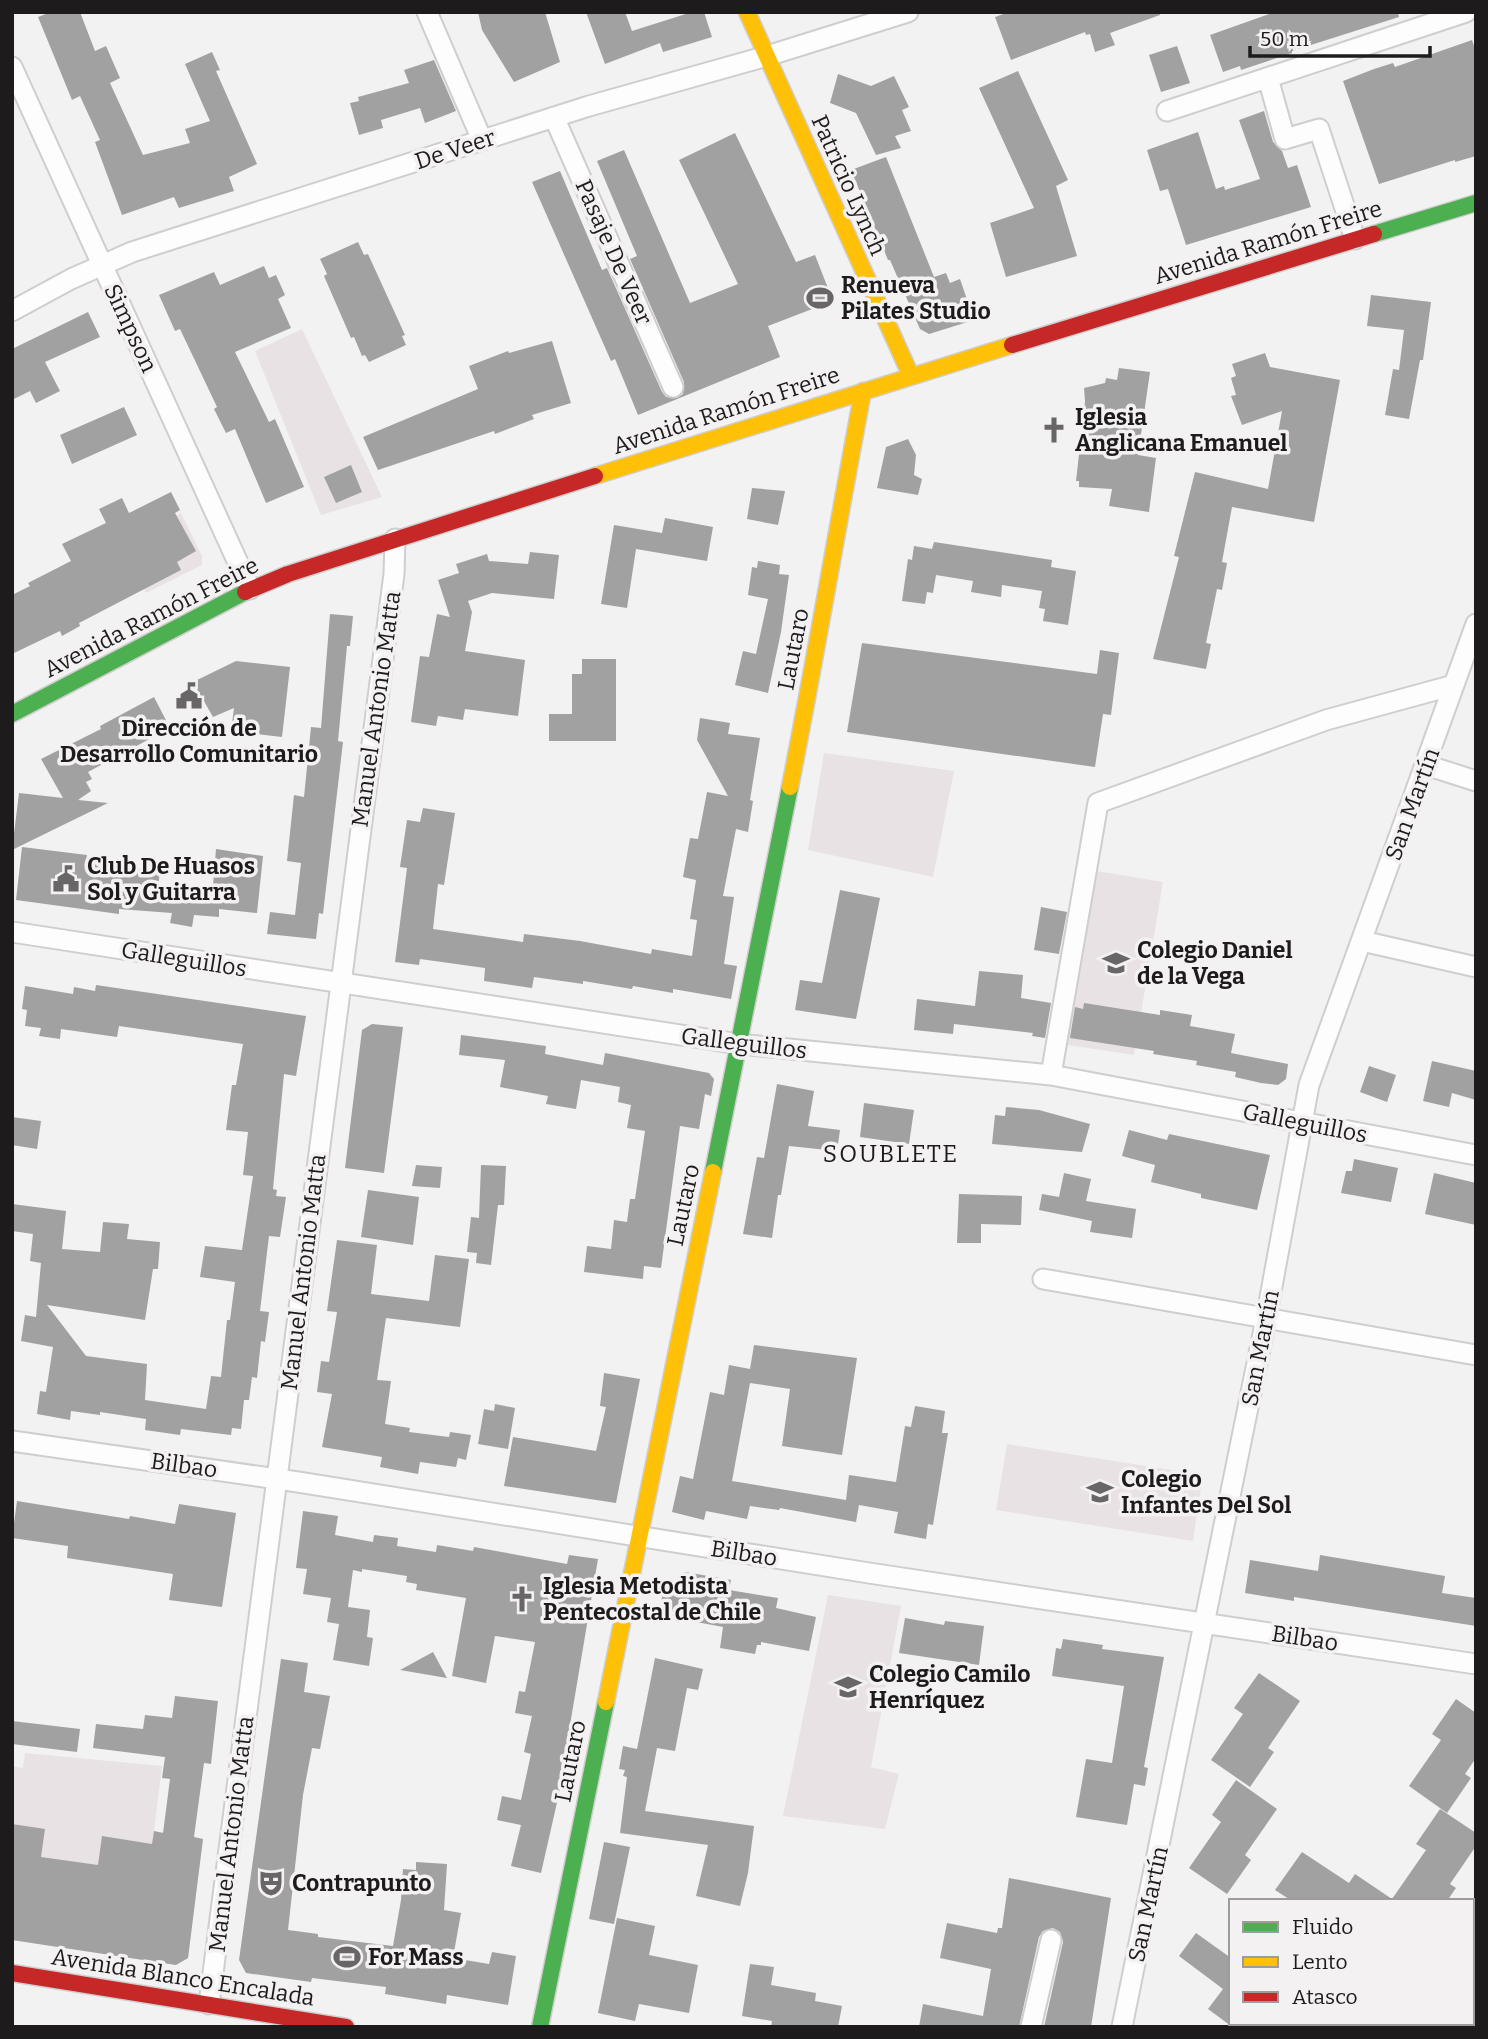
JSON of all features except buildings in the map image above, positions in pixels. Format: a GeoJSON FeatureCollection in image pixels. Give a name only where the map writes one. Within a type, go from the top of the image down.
{"type":"FeatureCollection","features":[{"type":"Feature","properties":{"kind":"main road","name":"Patricio Lynch"},"geometry":{"type":"LineString","coordinates":[[747,12],[911,376]]}},
{"type":"Feature","properties":{"kind":"main road","name":"Avenida Ramón Freire"},"geometry":{"type":"LineString","coordinates":[[12,714],[250,589],[395,539],[863,391],[1476,203]]}},
{"type":"Feature","properties":{"kind":"main road","name":"Lautaro"},"geometry":{"type":"LineString","coordinates":[[540,2027],[739,1044],[824,612],[863,391]]}},
{"type":"Feature","properties":{"kind":"main road","name":"Avenida Blanco Encalada"},"geometry":{"type":"LineString","coordinates":[[12,1973],[346,2027]]}},
{"type":"Feature","properties":{"kind":"street"},"geometry":{"type":"LineString","coordinates":[[427,12],[482,140]]}},
{"type":"Feature","properties":{"kind":"street","name":"De Veer"},"geometry":{"type":"LineString","coordinates":[[12,311],[102,264],[132,252],[554,117],[908,12]]}},
{"type":"Feature","properties":{"kind":"street"},"geometry":{"type":"LineString","coordinates":[[1167,111],[1466,12]]}},
{"type":"Feature","properties":{"kind":"street","name":"Simpson"},"geometry":{"type":"LineString","coordinates":[[12,67],[250,589]]}},
{"type":"Feature","properties":{"kind":"street"},"geometry":{"type":"LineString","coordinates":[[1268,78],[1285,139],[1319,129],[1355,239]]}},
{"type":"Feature","properties":{"kind":"street","name":"Pasaje De Veer"},"geometry":{"type":"LineString","coordinates":[[554,117],[673,387]]}},
{"type":"Feature","properties":{"kind":"street","name":"Manuel Antonio Matta"},"geometry":{"type":"LineString","coordinates":[[209,2004],[394,574],[395,539]]}},
{"type":"Feature","properties":{"kind":"street","name":"San Martín"},"geometry":{"type":"LineString","coordinates":[[1122,2027],[1266,1319],[1308,1086],[1476,624]]}},
{"type":"Feature","properties":{"kind":"street"},"geometry":{"type":"LineString","coordinates":[[1051,1075],[1098,803],[1326,720],[1454,685]]}},
{"type":"Feature","properties":{"kind":"street"},"geometry":{"type":"LineString","coordinates":[[1426,765],[1476,781]]}},
{"type":"Feature","properties":{"kind":"street","name":"Galleguillos"},"geometry":{"type":"LineString","coordinates":[[12,932],[739,1044],[1051,1075],[1476,1155]]}},
{"type":"Feature","properties":{"kind":"street"},"geometry":{"type":"LineString","coordinates":[[1362,941],[1476,967]]}},
{"type":"Feature","properties":{"kind":"street"},"geometry":{"type":"LineString","coordinates":[[1043,1279],[1476,1355]]}},
{"type":"Feature","properties":{"kind":"street","name":"Bilbao"},"geometry":{"type":"LineString","coordinates":[[12,1441],[276,1478],[869,1573],[1476,1664]]}},
{"type":"Feature","properties":{"kind":"street"},"geometry":{"type":"LineString","coordinates":[[1031,2027],[1051,1940]]}},
{"type":"Feature","properties":{"kind":"shaded area"},"geometry":{"type":"Polygon","coordinates":[[[302,329],[382,497],[321,515],[255,351],[302,329]]]}},
{"type":"Feature","properties":{"kind":"shaded area"},"geometry":{"type":"Polygon","coordinates":[[[181,513],[202,556],[202,565],[146,593],[122,542],[181,513]]]}},
{"type":"Feature","properties":{"kind":"shaded area"},"geometry":{"type":"Polygon","coordinates":[[[824,753],[954,771],[933,877],[808,850],[824,753]]]}},
{"type":"Feature","properties":{"kind":"shaded area","name":"Colegio Daniel de la Vega"},"geometry":{"type":"Polygon","coordinates":[[[1097,871],[1163,882],[1134,1055],[1068,1045],[1097,871]]]}},
{"type":"Feature","properties":{"kind":"shaded area","name":"Colegio Infantes Del Sol"},"geometry":{"type":"Polygon","coordinates":[[[1007,1444],[1203,1475],[1193,1541],[996,1510],[1007,1444]]]}},
{"type":"Feature","properties":{"kind":"shaded area","name":"Colegio Camilo Henríquez"},"geometry":{"type":"Polygon","coordinates":[[[828,1595],[901,1606],[871,1767],[899,1774],[885,1829],[783,1816],[828,1595]]]}},
{"type":"Feature","properties":{"kind":"shaded area"},"geometry":{"type":"Polygon","coordinates":[[[25,1753],[162,1766],[154,1831],[203,1839],[188,1958],[176,1965],[12,1940],[12,1766],[23,1768],[25,1753]]]}},
{"type":"Feature","properties":{"kind":"traffic: fast"},"geometry":{"type":"LineString","coordinates":[[1374,234],[1476,203]]}},
{"type":"Feature","properties":{"kind":"traffic: fast"},"geometry":{"type":"LineString","coordinates":[[12,714],[245,592]]}},
{"type":"Feature","properties":{"kind":"traffic: fast"},"geometry":{"type":"LineString","coordinates":[[713,1172],[790,787]]}},
{"type":"Feature","properties":{"kind":"traffic: fast"},"geometry":{"type":"LineString","coordinates":[[540,2027],[606,1702]]}},
{"type":"Feature","properties":{"kind":"traffic: slow"},"geometry":{"type":"LineString","coordinates":[[747,12],[911,376]]}},
{"type":"Feature","properties":{"kind":"traffic: slow"},"geometry":{"type":"LineString","coordinates":[[595,476],[1012,345]]}},
{"type":"Feature","properties":{"kind":"traffic: slow"},"geometry":{"type":"LineString","coordinates":[[790,787],[863,391]]}},
{"type":"Feature","properties":{"kind":"traffic: slow"},"geometry":{"type":"LineString","coordinates":[[606,1702],[713,1172]]}},
{"type":"Feature","properties":{"kind":"traffic: jam"},"geometry":{"type":"LineString","coordinates":[[1012,345],[1374,234]]}},
{"type":"Feature","properties":{"kind":"traffic: jam"},"geometry":{"type":"LineString","coordinates":[[245,592],[288,574],[595,476]]}},
{"type":"Feature","properties":{"kind":"traffic: jam"},"geometry":{"type":"LineString","coordinates":[[12,1973],[346,2027]]}},
{"type":"Feature","properties":{"kind":"place","name":"Renueva Pilates Studio"},"geometry":{"type":"Point","coordinates":[820,298]}},
{"type":"Feature","properties":{"kind":"place","name":"Iglesia Anglicana Emanuel"},"geometry":{"type":"Point","coordinates":[1054,430]}},
{"type":"Feature","properties":{"kind":"place","name":"Dirección de Desarrollo Comunitario"},"geometry":{"type":"Point","coordinates":[189,696]}},
{"type":"Feature","properties":{"kind":"place","name":"Club De Huasos Sol y Guitarra"},"geometry":{"type":"Point","coordinates":[66,879]}},
{"type":"Feature","properties":{"kind":"place","name":"Colegio Daniel de la Vega"},"geometry":{"type":"Point","coordinates":[1116,963]}},
{"type":"Feature","properties":{"kind":"place","name":"Colegio Infantes Del Sol"},"geometry":{"type":"Point","coordinates":[1100,1492]}},
{"type":"Feature","properties":{"kind":"place","name":"Iglesia Metodista Pentecostal de Chile"},"geometry":{"type":"Point","coordinates":[522,1599]}},
{"type":"Feature","properties":{"kind":"place","name":"Colegio Camilo Henríquez"},"geometry":{"type":"Point","coordinates":[848,1687]}},
{"type":"Feature","properties":{"kind":"place","name":"Contrapunto"},"geometry":{"type":"Point","coordinates":[271,1883]}},
{"type":"Feature","properties":{"kind":"place","name":"For Mass"},"geometry":{"type":"Point","coordinates":[347,1957]}},
{"type":"Feature","properties":{"kind":"district","name":"SOUBLETE"},"geometry":{"type":"Point","coordinates":[891,1154]}}]}
